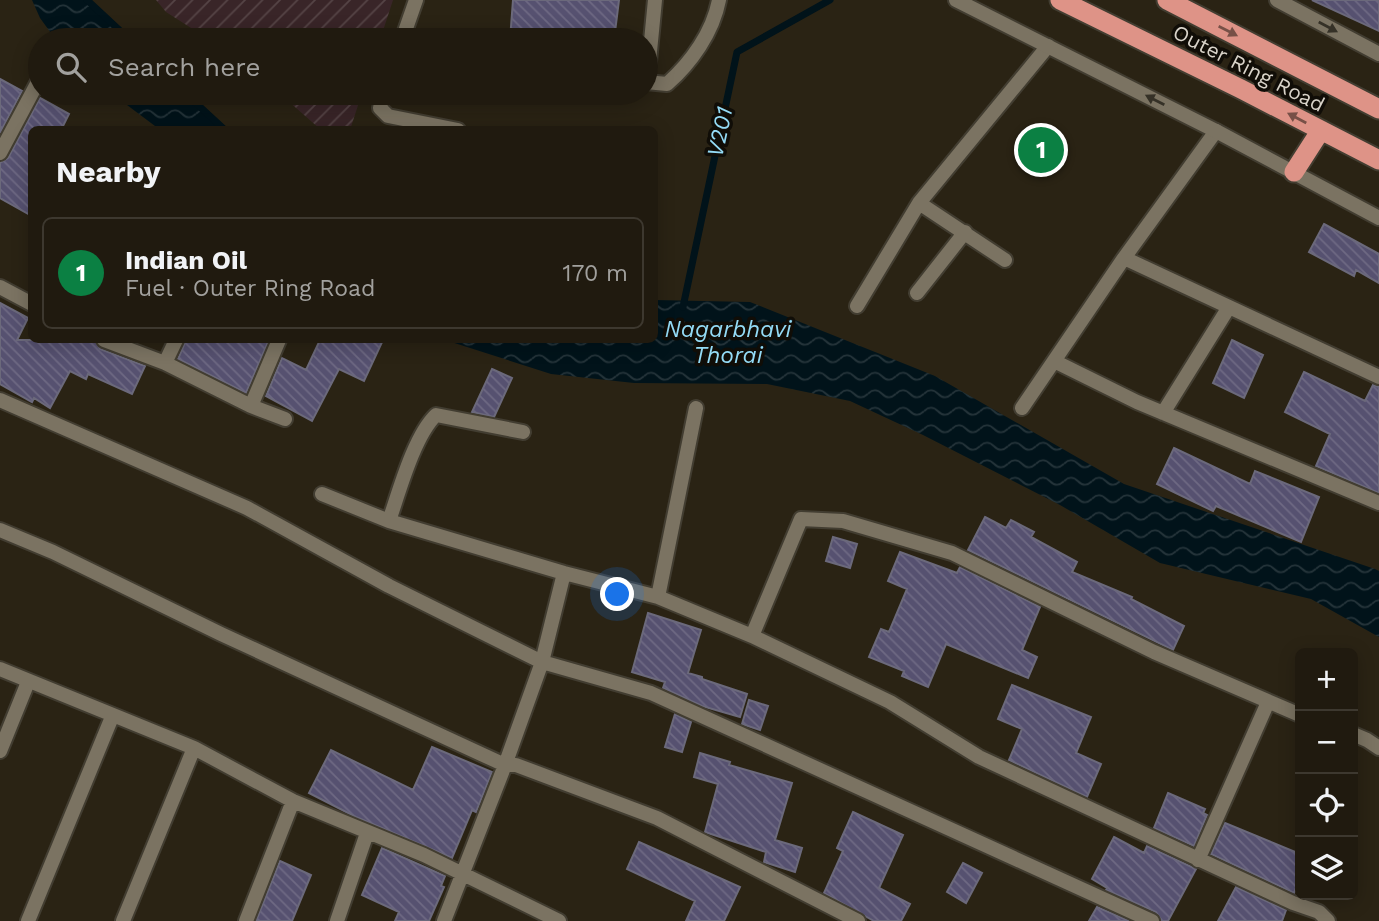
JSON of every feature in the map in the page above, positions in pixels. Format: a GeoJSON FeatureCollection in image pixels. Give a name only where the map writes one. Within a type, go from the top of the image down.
{"type":"FeatureCollection","features":[{"type":"Feature","properties":{"kind":"highway","name":"Outer Ring Road"},"geometry":{"type":"LineString","coordinates":[[1059,0],[1379,160]]}},
{"type":"Feature","properties":{"kind":"highway","name":"Outer Ring Road"},"geometry":{"type":"LineString","coordinates":[[1167,0],[1379,109]]}},
{"type":"Feature","properties":{"kind":"highway"},"geometry":{"type":"LineString","coordinates":[[1294,172],[1321,130]]}},
{"type":"Feature","properties":{"kind":"street"},"geometry":{"type":"LineString","coordinates":[[406,28],[416,0]]}},
{"type":"Feature","properties":{"kind":"street"},"geometry":{"type":"LineString","coordinates":[[652,28],[655,0]]}},
{"type":"Feature","properties":{"kind":"street"},"geometry":{"type":"LineString","coordinates":[[658,83],[667,84],[687,67],[716,15],[719,0]]}},
{"type":"Feature","properties":{"kind":"street"},"geometry":{"type":"LineString","coordinates":[[956,0],[1216,131],[1379,218]]}},
{"type":"Feature","properties":{"kind":"street"},"geometry":{"type":"LineString","coordinates":[[1278,0],[1379,54]]}},
{"type":"Feature","properties":{"kind":"street"},"geometry":{"type":"LineString","coordinates":[[858,306],[919,203],[1048,46]]}},
{"type":"Feature","properties":{"kind":"street"},"geometry":{"type":"LineString","coordinates":[[0,153],[28,100]]}},
{"type":"Feature","properties":{"kind":"street"},"geometry":{"type":"LineString","coordinates":[[381,105],[380,108],[388,116],[438,126]]}},
{"type":"Feature","properties":{"kind":"street"},"geometry":{"type":"LineString","coordinates":[[1021,408],[1124,258],[1216,131]]}},
{"type":"Feature","properties":{"kind":"street"},"geometry":{"type":"LineString","coordinates":[[919,203],[1005,260]]}},
{"type":"Feature","properties":{"kind":"street"},"geometry":{"type":"LineString","coordinates":[[916,293],[965,232]]}},
{"type":"Feature","properties":{"kind":"street"},"geometry":{"type":"LineString","coordinates":[[1124,258],[1379,377]]}},
{"type":"Feature","properties":{"kind":"street"},"geometry":{"type":"LineString","coordinates":[[0,287],[28,302]]}},
{"type":"Feature","properties":{"kind":"street"},"geometry":{"type":"LineString","coordinates":[[1163,413],[1229,307]]}},
{"type":"Feature","properties":{"kind":"street"},"geometry":{"type":"LineString","coordinates":[[112,343],[165,363],[251,406],[285,419]]}},
{"type":"Feature","properties":{"kind":"street"},"geometry":{"type":"LineString","coordinates":[[165,363],[175,343]]}},
{"type":"Feature","properties":{"kind":"street"},"geometry":{"type":"LineString","coordinates":[[251,406],[278,343]]}},
{"type":"Feature","properties":{"kind":"street"},"geometry":{"type":"LineString","coordinates":[[1054,361],[1163,413],[1379,503]]}},
{"type":"Feature","properties":{"kind":"street"},"geometry":{"type":"LineString","coordinates":[[0,400],[247,508],[389,586],[542,662],[651,693],[1152,921]]}},
{"type":"Feature","properties":{"kind":"street"},"geometry":{"type":"LineString","coordinates":[[658,597],[696,408]]}},
{"type":"Feature","properties":{"kind":"street"},"geometry":{"type":"LineString","coordinates":[[389,521],[407,469],[429,422],[436,415],[523,432]]}},
{"type":"Feature","properties":{"kind":"street"},"geometry":{"type":"LineString","coordinates":[[322,494],[389,521],[658,597],[752,636],[890,702],[979,757],[1198,860],[1319,912],[1328,921]]}},
{"type":"Feature","properties":{"kind":"street"},"geometry":{"type":"LineString","coordinates":[[752,636],[801,519],[843,521],[952,553],[1154,652],[1295,713]]}},
{"type":"Feature","properties":{"kind":"street"},"geometry":{"type":"LineString","coordinates":[[0,530],[54,552],[221,634],[505,765],[516,765],[657,818],[859,921]]}},
{"type":"Feature","properties":{"kind":"street"},"geometry":{"type":"LineString","coordinates":[[444,921],[542,662],[564,572]]}},
{"type":"Feature","properties":{"kind":"street"},"geometry":{"type":"LineString","coordinates":[[0,669],[112,717],[194,748],[293,801],[424,855],[559,921]]}},
{"type":"Feature","properties":{"kind":"street"},"geometry":{"type":"LineString","coordinates":[[0,751],[29,682]]}},
{"type":"Feature","properties":{"kind":"street"},"geometry":{"type":"LineString","coordinates":[[1198,860],[1268,702]]}},
{"type":"Feature","properties":{"kind":"street"},"geometry":{"type":"LineString","coordinates":[[28,921],[112,717]]}},
{"type":"Feature","properties":{"kind":"street"},"geometry":{"type":"LineString","coordinates":[[1358,736],[1379,748]]}},
{"type":"Feature","properties":{"kind":"street"},"geometry":{"type":"LineString","coordinates":[[123,921],[194,748]]}},
{"type":"Feature","properties":{"kind":"street"},"geometry":{"type":"LineString","coordinates":[[246,921],[293,801]]}},
{"type":"Feature","properties":{"kind":"street"},"geometry":{"type":"LineString","coordinates":[[337,921],[367,833]]}},
{"type":"Feature","properties":{"kind":"shaded area"},"geometry":{"type":"Polygon","coordinates":[[[156,0],[393,0],[384,28],[191,28],[166,12],[156,0]]]}},
{"type":"Feature","properties":{"kind":"shaded area"},"geometry":{"type":"Polygon","coordinates":[[[293,105],[358,105],[351,126],[317,126],[293,105]]]}},
{"type":"Feature","properties":{"kind":"water"},"geometry":{"type":"Polygon","coordinates":[[[32,0],[87,0],[117,28],[47,28],[32,0]]]}},
{"type":"Feature","properties":{"kind":"water"},"geometry":{"type":"Polygon","coordinates":[[[127,105],[198,105],[222,126],[155,126],[127,105]]]}},
{"type":"Feature","properties":{"kind":"water","name":"Nagarbhavi Thorai"},"geometry":{"type":"Polygon","coordinates":[[[658,300],[750,302],[935,376],[1124,484],[1379,571],[1379,637],[1311,599],[1160,563],[1060,505],[850,401],[767,384],[634,383],[551,374],[454,343],[658,343],[658,300]]]}},
{"type":"Feature","properties":{"kind":"building"},"geometry":{"type":"Polygon","coordinates":[[[513,0],[619,0],[616,28],[511,28],[513,0]]]}},
{"type":"Feature","properties":{"kind":"building"},"geometry":{"type":"Polygon","coordinates":[[[1312,0],[1379,0],[1379,31],[1312,0]]]}},
{"type":"Feature","properties":{"kind":"building"},"geometry":{"type":"Polygon","coordinates":[[[0,79],[22,91],[0,133],[0,79]]]}},
{"type":"Feature","properties":{"kind":"building"},"geometry":{"type":"Polygon","coordinates":[[[36,105],[53,105],[69,114],[63,126],[28,126],[28,214],[0,198],[0,163],[8,158],[36,105]]]}},
{"type":"Feature","properties":{"kind":"building"},"geometry":{"type":"Polygon","coordinates":[[[1324,224],[1379,254],[1379,283],[1356,270],[1354,276],[1309,252],[1324,224]]]}},
{"type":"Feature","properties":{"kind":"building"},"geometry":{"type":"Polygon","coordinates":[[[0,303],[28,318],[17,340],[28,340],[28,343],[97,343],[100,349],[145,366],[132,394],[88,374],[86,379],[70,371],[50,408],[34,398],[32,402],[0,384],[0,303]]]}},
{"type":"Feature","properties":{"kind":"building"},"geometry":{"type":"Polygon","coordinates":[[[1232,340],[1263,355],[1244,398],[1213,383],[1232,340]]]}},
{"type":"Feature","properties":{"kind":"building"},"geometry":{"type":"Polygon","coordinates":[[[185,343],[268,343],[246,393],[178,359],[185,343]]]}},
{"type":"Feature","properties":{"kind":"building"},"geometry":{"type":"Polygon","coordinates":[[[319,343],[382,343],[364,381],[339,369],[312,421],[266,396],[282,358],[306,370],[319,343]]]}},
{"type":"Feature","properties":{"kind":"building"},"geometry":{"type":"Polygon","coordinates":[[[492,369],[512,378],[494,417],[472,412],[492,369]]]}},
{"type":"Feature","properties":{"kind":"building"},"geometry":{"type":"Polygon","coordinates":[[[1304,372],[1365,401],[1373,385],[1379,387],[1379,493],[1316,466],[1330,434],[1285,412],[1304,372]]]}},
{"type":"Feature","properties":{"kind":"building"},"geometry":{"type":"Polygon","coordinates":[[[1174,448],[1250,484],[1255,471],[1319,497],[1301,542],[1216,506],[1213,511],[1157,484],[1174,448]]]}},
{"type":"Feature","properties":{"kind":"building"},"geometry":{"type":"Polygon","coordinates":[[[985,517],[1006,528],[1011,520],[1034,532],[1031,537],[1077,562],[1072,572],[1132,597],[1131,599],[1184,626],[1173,650],[968,550],[985,517]]]}},
{"type":"Feature","properties":{"kind":"building"},"geometry":{"type":"Polygon","coordinates":[[[833,537],[857,544],[850,568],[826,561],[833,537]]]}},
{"type":"Feature","properties":{"kind":"building"},"geometry":{"type":"Polygon","coordinates":[[[900,552],[957,573],[960,567],[1040,607],[1022,650],[1037,657],[1028,678],[946,644],[928,687],[902,676],[904,671],[869,657],[881,629],[889,632],[907,589],[888,581],[900,552]]]}},
{"type":"Feature","properties":{"kind":"building"},"geometry":{"type":"Polygon","coordinates":[[[648,613],[701,630],[688,673],[747,694],[740,717],[702,706],[663,688],[665,682],[632,672],[648,613]]]}},
{"type":"Feature","properties":{"kind":"building"},"geometry":{"type":"Polygon","coordinates":[[[1012,685],[1091,717],[1076,753],[1101,764],[1087,797],[1009,760],[1022,729],[998,719],[1012,685]]]}},
{"type":"Feature","properties":{"kind":"building"},"geometry":{"type":"Polygon","coordinates":[[[749,700],[768,706],[760,730],[742,724],[749,700]]]}},
{"type":"Feature","properties":{"kind":"building"},"geometry":{"type":"Polygon","coordinates":[[[675,714],[691,722],[682,752],[665,747],[675,714]]]}},
{"type":"Feature","properties":{"kind":"building"},"geometry":{"type":"Polygon","coordinates":[[[432,747],[492,772],[476,812],[472,810],[452,858],[356,817],[309,793],[331,750],[413,790],[432,747]]]}},
{"type":"Feature","properties":{"kind":"building"},"geometry":{"type":"Polygon","coordinates":[[[700,753],[730,762],[729,765],[792,783],[775,840],[802,848],[795,872],[764,862],[766,852],[705,832],[718,784],[694,777],[700,753]]]}},
{"type":"Feature","properties":{"kind":"building"},"geometry":{"type":"Polygon","coordinates":[[[1168,793],[1205,809],[1203,813],[1207,815],[1194,846],[1154,828],[1168,793]]]}},
{"type":"Feature","properties":{"kind":"building"},"geometry":{"type":"Polygon","coordinates":[[[853,812],[903,835],[879,888],[910,904],[901,921],[874,921],[824,893],[843,851],[837,848],[853,812]]]}},
{"type":"Feature","properties":{"kind":"building"},"geometry":{"type":"Polygon","coordinates":[[[1225,823],[1295,852],[1294,893],[1211,854],[1225,823]]]}},
{"type":"Feature","properties":{"kind":"building"},"geometry":{"type":"Polygon","coordinates":[[[1114,837],[1144,853],[1147,846],[1196,869],[1168,921],[1162,921],[1156,912],[1106,890],[1107,888],[1092,879],[1114,837]]]}},
{"type":"Feature","properties":{"kind":"building"},"geometry":{"type":"Polygon","coordinates":[[[639,842],[740,887],[724,921],[686,921],[695,901],[627,869],[639,842]]]}},
{"type":"Feature","properties":{"kind":"building"},"geometry":{"type":"Polygon","coordinates":[[[382,848],[445,876],[441,886],[444,887],[429,921],[395,921],[399,912],[362,895],[382,848]]]}},
{"type":"Feature","properties":{"kind":"building"},"geometry":{"type":"Polygon","coordinates":[[[280,861],[311,875],[292,921],[256,921],[280,861]]]}},
{"type":"Feature","properties":{"kind":"building"},"geometry":{"type":"Polygon","coordinates":[[[963,863],[982,873],[966,903],[947,892],[963,863]]]}},
{"type":"Feature","properties":{"kind":"building"},"geometry":{"type":"Polygon","coordinates":[[[1236,887],[1286,910],[1282,921],[1218,921],[1236,887]]]}},
{"type":"Feature","properties":{"kind":"building"},"geometry":{"type":"Polygon","coordinates":[[[1097,907],[1129,921],[1089,921],[1097,907]]]}},
{"type":"Feature","properties":{"kind":"waterway","name":"Nagarbhavi Thorai"},"geometry":{"type":"LineString","coordinates":[[87,0],[117,28]]}},
{"type":"Feature","properties":{"kind":"waterway","name":"V201"},"geometry":{"type":"LineString","coordinates":[[683,307],[737,52],[830,0]]}},
{"type":"Feature","properties":{"kind":"waterway","name":"Nagarbhavi Thorai"},"geometry":{"type":"LineString","coordinates":[[198,105],[221,126]]}},
{"type":"Feature","properties":{"kind":"place","name":"Indian Oil"},"geometry":{"type":"Point","coordinates":[1041,150]}}]}
